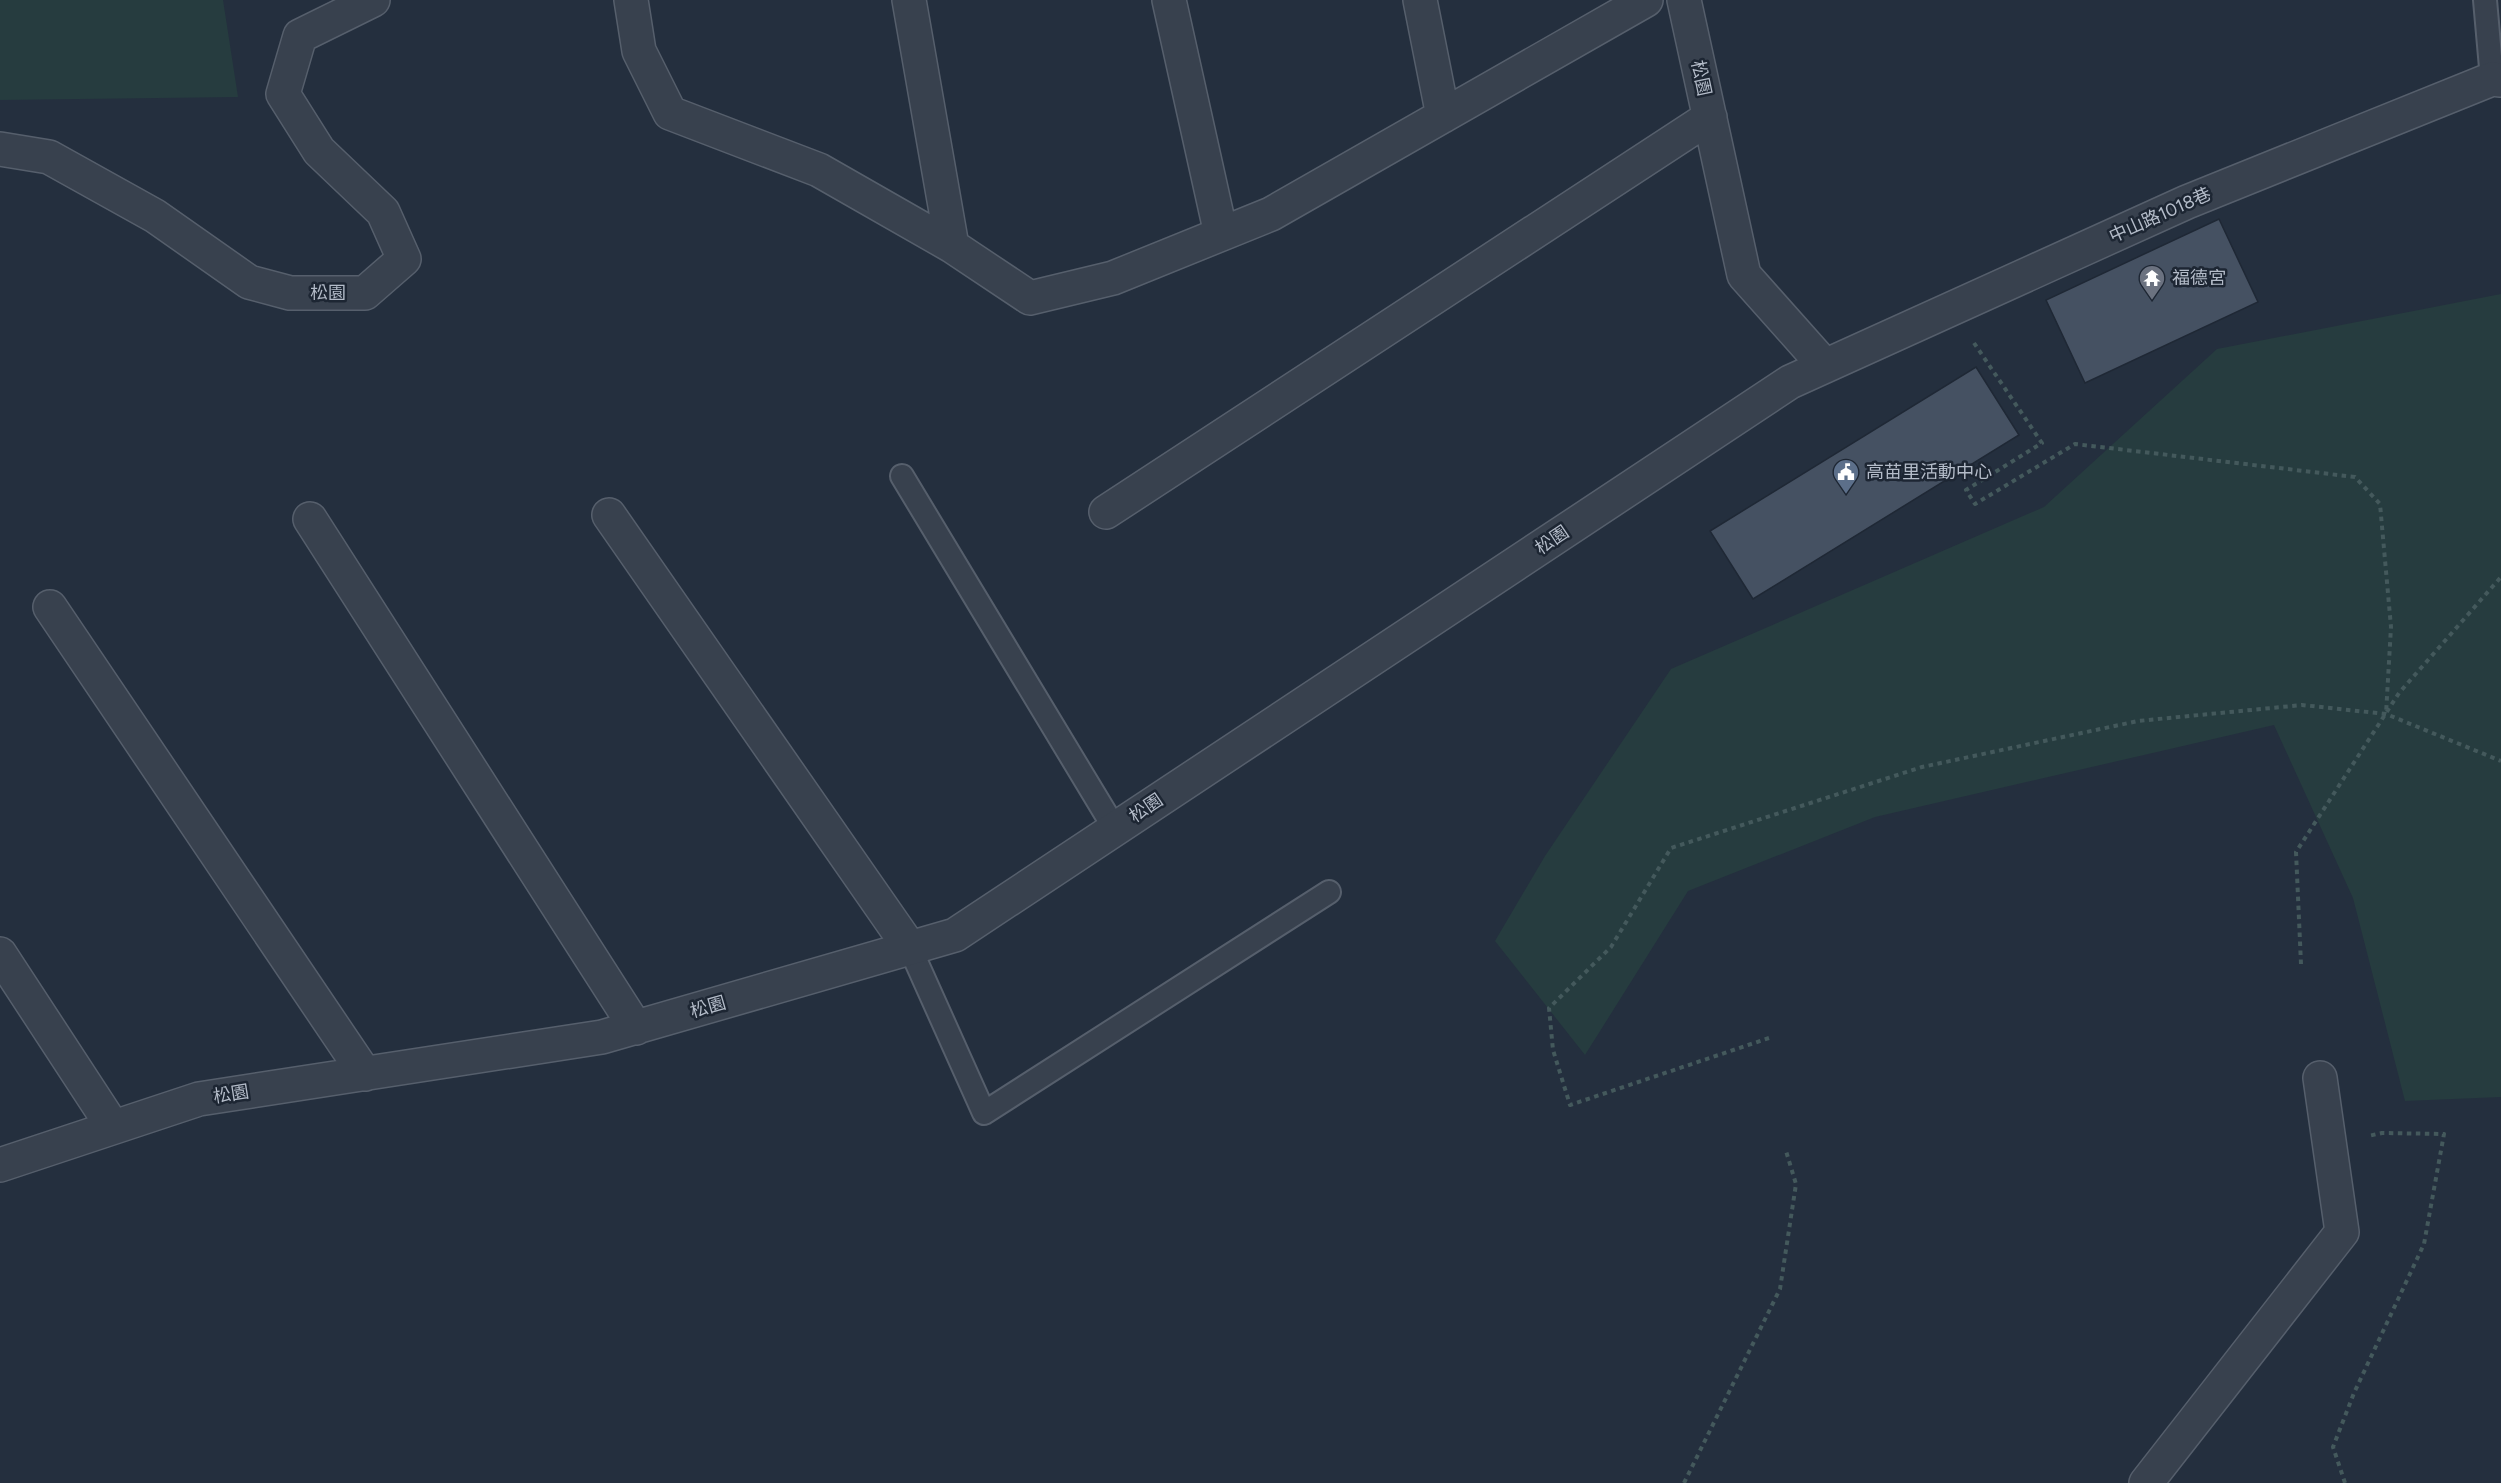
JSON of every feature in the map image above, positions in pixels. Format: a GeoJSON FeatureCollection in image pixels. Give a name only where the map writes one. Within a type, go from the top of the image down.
{"type":"FeatureCollection","features":[{"type":"Feature","properties":{"kind":"street","name":"松園"},"geometry":{"type":"LineString","coordinates":[[0,150],[49,157],[155,216],[249,282],[290,293],[365,293],[404,259],[383,212],[319,151],[283,94],[300,36],[373,0]]}},
{"type":"Feature","properties":{"kind":"street"},"geometry":{"type":"LineString","coordinates":[[631,0],[639,51],[670,113],[819,170],[952,246],[1030,298],[1113,278],[1272,214],[1646,0]]}},
{"type":"Feature","properties":{"kind":"street"},"geometry":{"type":"LineString","coordinates":[[909,0],[952,246]]}},
{"type":"Feature","properties":{"kind":"street"},"geometry":{"type":"LineString","coordinates":[[1169,0],[1221,234]]}},
{"type":"Feature","properties":{"kind":"street"},"geometry":{"type":"LineString","coordinates":[[1420,0],[1443,116]]}},
{"type":"Feature","properties":{"kind":"street","name":"松園"},"geometry":{"type":"LineString","coordinates":[[0,1165],[199,1099],[602,1037],[956,935],[1790,382],[1825,366],[1744,275],[1684,0]]}},
{"type":"Feature","properties":{"kind":"street","name":"中山路1018巷"},"geometry":{"type":"LineString","coordinates":[[1825,366],[2187,202],[2496,79]]}},
{"type":"Feature","properties":{"kind":"street"},"geometry":{"type":"LineString","coordinates":[[1107,512],[1710,117]]}},
{"type":"Feature","properties":{"kind":"street"},"geometry":{"type":"LineString","coordinates":[[609,515],[910,948]]}},
{"type":"Feature","properties":{"kind":"street"},"geometry":{"type":"LineString","coordinates":[[310,519],[636,1028]]}},
{"type":"Feature","properties":{"kind":"street"},"geometry":{"type":"LineString","coordinates":[[50,608],[365,1074]]}},
{"type":"Feature","properties":{"kind":"street"},"geometry":{"type":"LineString","coordinates":[[0,954],[113,1127]]}},
{"type":"Feature","properties":{"kind":"street"},"geometry":{"type":"LineString","coordinates":[[2146,1483],[2342,1232],[2320,1078]]}},
{"type":"Feature","properties":{"kind":"lane"},"geometry":{"type":"LineString","coordinates":[[2485,0],[2496,79]]}},
{"type":"Feature","properties":{"kind":"lane"},"geometry":{"type":"LineString","coordinates":[[902,476],[1115,830]]}},
{"type":"Feature","properties":{"kind":"lane"},"geometry":{"type":"LineString","coordinates":[[910,948],[984,1113],[1329,892]]}},
{"type":"Feature","properties":{"kind":"path"},"geometry":{"type":"LineString","coordinates":[[1951,309],[2042,443],[1966,490],[1976,504],[2075,444],[2355,477],[2380,504],[2391,627],[2386,714]]}},
{"type":"Feature","properties":{"kind":"path"},"geometry":{"type":"LineString","coordinates":[[2301,964],[2296,852],[2399,693],[2501,577]]}},
{"type":"Feature","properties":{"kind":"path"},"geometry":{"type":"LineString","coordinates":[[1769,1038],[1570,1105],[1552,1050],[1549,1008],[1611,947],[1671,848],[1922,767],[2138,721],[2302,705],[2386,714],[2501,761]]}},
{"type":"Feature","properties":{"kind":"path"},"geometry":{"type":"LineString","coordinates":[[2329,1146],[2382,1133],[2444,1134],[2424,1244],[2354,1393],[2333,1447],[2345,1483]]}},
{"type":"Feature","properties":{"kind":"path"},"geometry":{"type":"LineString","coordinates":[[1684,1483],[1780,1289],[1796,1184],[1786,1151]]}},
{"type":"Feature","properties":{"kind":"green space"},"geometry":{"type":"Polygon","coordinates":[[[0,0],[223,0],[238,97],[0,100],[0,0]]]}},
{"type":"Feature","properties":{"kind":"green space"},"geometry":{"type":"Polygon","coordinates":[[[2501,294],[2501,1097],[2405,1101],[2353,898],[2274,725],[1875,817],[1688,891],[1585,1055],[1495,941],[1545,856],[1671,669],[2044,507],[2217,349],[2501,294]]]}},
{"type":"Feature","properties":{"kind":"building","name":"福德宮"},"geometry":{"type":"Polygon","coordinates":[[[2219,219],[2258,302],[2085,383],[2046,300],[2219,219]]]}},
{"type":"Feature","properties":{"kind":"building","name":"高苗里活動中心"},"geometry":{"type":"Polygon","coordinates":[[[1976,367],[2019,435],[1753,599],[1710,531],[1976,367]]]}},
{"type":"Feature","properties":{"kind":"place","name":"福德宮"},"geometry":{"type":"Point","coordinates":[2152,301]}},
{"type":"Feature","properties":{"kind":"place","name":"高苗里活動中心"},"geometry":{"type":"Point","coordinates":[1846,495]}}]}
